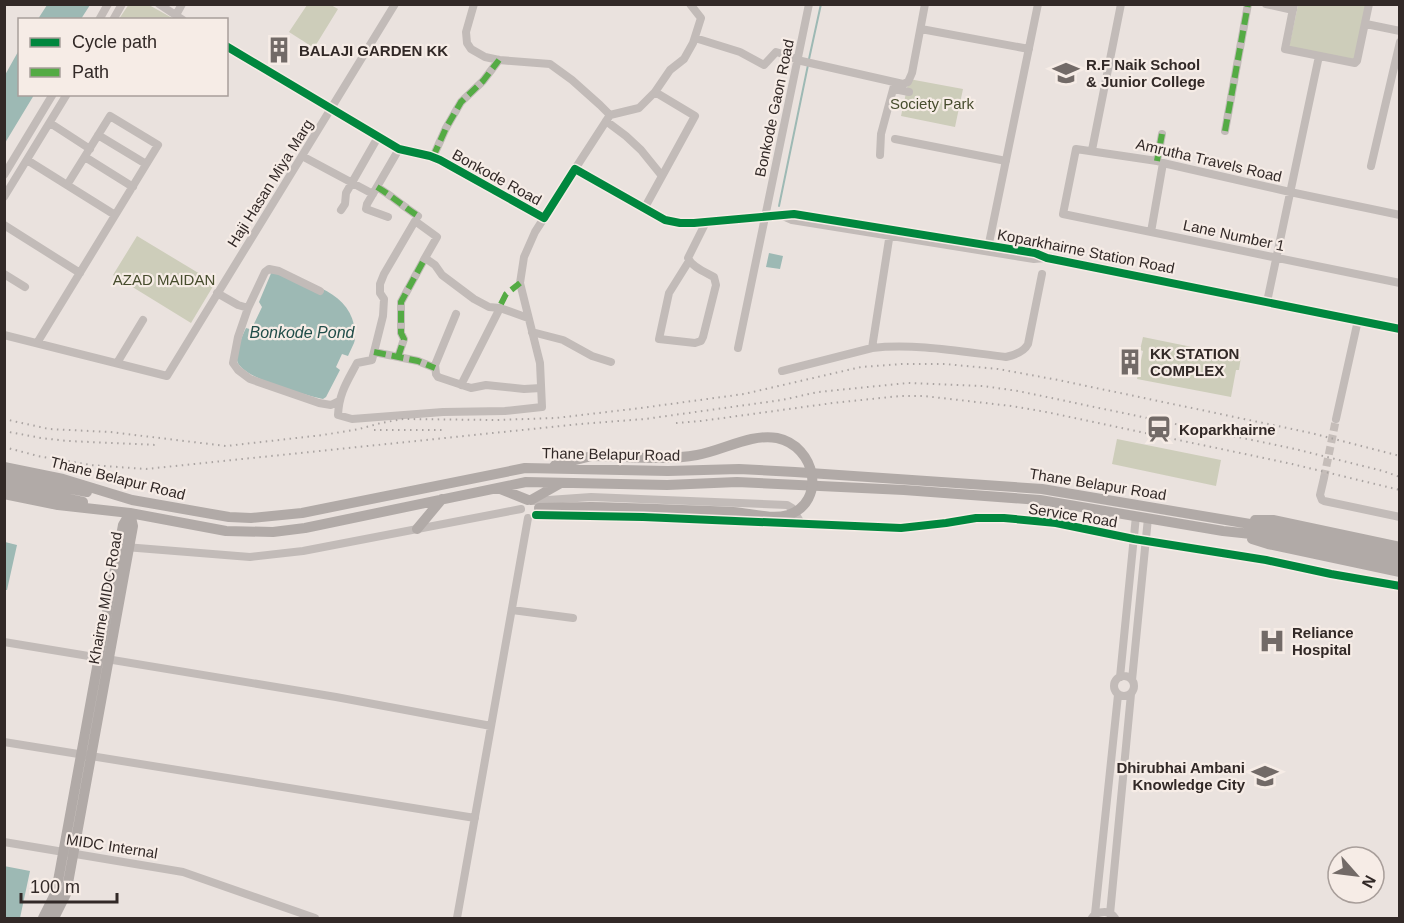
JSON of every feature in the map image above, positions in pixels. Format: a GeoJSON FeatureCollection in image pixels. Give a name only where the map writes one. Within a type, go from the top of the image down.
{"type":"FeatureCollection","features":[{"type":"Feature","properties":{"kind":"main road"},"geometry":{"type":"LineString","coordinates":[[498,487],[531,507],[727,512],[778,517],[790,514],[801,507],[811,492],[812,478],[807,459],[802,452],[788,442],[772,438],[751,440],[696,455],[591,456],[540,468]]}},
{"type":"Feature","properties":{"kind":"main road","name":"Thane Belapur Road"},"geometry":{"type":"LineString","coordinates":[[4,467],[63,479],[132,500],[228,517],[273,517],[302,513],[525,468],[668,471],[739,469],[1024,487],[1224,525]]}},
{"type":"Feature","properties":{"kind":"main road"},"geometry":{"type":"LineString","coordinates":[[4,476],[130,513]]}},
{"type":"Feature","properties":{"kind":"main road","name":"Thane Belapur Road"},"geometry":{"type":"LineString","coordinates":[[4,494],[58,505],[130,513],[226,531],[273,532],[305,528],[526,482],[667,485],[737,482],[904,490],[1040,500],[1148,518],[1224,525]]}},
{"type":"Feature","properties":{"kind":"main road"},"geometry":{"type":"LineString","coordinates":[[531,507],[561,483]]}},
{"type":"Feature","properties":{"kind":"main road"},"geometry":{"type":"LineString","coordinates":[[4,485],[132,500]]}},
{"type":"Feature","properties":{"kind":"main road"},"geometry":{"type":"LineString","coordinates":[[417,529],[442,499]]}},
{"type":"Feature","properties":{"kind":"main road","name":"Khairne MIDC Road"},"geometry":{"type":"LineString","coordinates":[[43,918],[56,892],[68,853],[124,546],[133,526],[130,513]]}},
{"type":"Feature","properties":{"kind":"main road"},"geometry":{"type":"LineString","coordinates":[[1224,525],[1273,520],[1400,547]]}},
{"type":"Feature","properties":{"kind":"main road"},"geometry":{"type":"LineString","coordinates":[[1224,525],[1400,555]]}},
{"type":"Feature","properties":{"kind":"main road"},"geometry":{"type":"LineString","coordinates":[[1224,525],[1268,544],[1400,572]]}},
{"type":"Feature","properties":{"kind":"main road"},"geometry":{"type":"LineString","coordinates":[[1271,532],[1400,564]]}},
{"type":"Feature","properties":{"kind":"main road","name":"Khairne MIDC Road"},"geometry":{"type":"LineString","coordinates":[[54,918],[66,894],[68,853]]}},
{"type":"Feature","properties":{"kind":"street"},"geometry":{"type":"LineString","coordinates":[[100,18],[108,4]]}},
{"type":"Feature","properties":{"kind":"street"},"geometry":{"type":"LineString","coordinates":[[114,18],[122,4]]}},
{"type":"Feature","properties":{"kind":"street"},"geometry":{"type":"LineString","coordinates":[[159,4],[179,17],[182,4]]}},
{"type":"Feature","properties":{"kind":"street","name":"Haji Hasan Miya Marg"},"geometry":{"type":"LineString","coordinates":[[117,363],[167,376],[395,4]]}},
{"type":"Feature","properties":{"kind":"street"},"geometry":{"type":"LineString","coordinates":[[474,4],[466,32],[467,43],[471,49],[499,60],[550,64],[600,105],[608,118],[641,150],[662,176]]}},
{"type":"Feature","properties":{"kind":"street"},"geometry":{"type":"LineString","coordinates":[[608,118],[639,108],[655,92],[670,70],[684,59],[693,44],[701,18],[690,4]]}},
{"type":"Feature","properties":{"kind":"street","name":"Bonkode Gaon Road"},"geometry":{"type":"LineString","coordinates":[[738,348],[808,4]]}},
{"type":"Feature","properties":{"kind":"street"},"geometry":{"type":"LineString","coordinates":[[894,86],[903,84],[910,78],[925,4]]}},
{"type":"Feature","properties":{"kind":"street"},"geometry":{"type":"LineString","coordinates":[[988,248],[1038,4]]}},
{"type":"Feature","properties":{"kind":"street"},"geometry":{"type":"LineString","coordinates":[[1092,150],[1121,4]]}},
{"type":"Feature","properties":{"kind":"street"},"geometry":{"type":"LineString","coordinates":[[1225,131],[1248,4]]}},
{"type":"Feature","properties":{"kind":"street"},"geometry":{"type":"LineString","coordinates":[[1266,4],[1294,7],[1285,49],[1357,62],[1369,4]]}},
{"type":"Feature","properties":{"kind":"street"},"geometry":{"type":"LineString","coordinates":[[1366,24],[1400,31]]}},
{"type":"Feature","properties":{"kind":"street"},"geometry":{"type":"LineString","coordinates":[[921,29],[1029,49]]}},
{"type":"Feature","properties":{"kind":"street"},"geometry":{"type":"LineString","coordinates":[[695,38],[740,52],[764,65],[776,52],[909,92]]}},
{"type":"Feature","properties":{"kind":"street"},"geometry":{"type":"LineString","coordinates":[[1371,166],[1400,42]]}},
{"type":"Feature","properties":{"kind":"street","name":"Bonkode Road"},"geometry":{"type":"LineString","coordinates":[[228,47],[399,149],[433,157],[544,218],[608,118]]}},
{"type":"Feature","properties":{"kind":"street"},"geometry":{"type":"LineString","coordinates":[[1267,302],[1319,56]]}},
{"type":"Feature","properties":{"kind":"street"},"geometry":{"type":"LineString","coordinates":[[433,157],[461,102],[483,81],[499,60]]}},
{"type":"Feature","properties":{"kind":"street"},"geometry":{"type":"LineString","coordinates":[[880,155],[881,134],[894,86]]}},
{"type":"Feature","properties":{"kind":"street"},"geometry":{"type":"LineString","coordinates":[[644,209],[695,116],[655,92]]}},
{"type":"Feature","properties":{"kind":"street"},"geometry":{"type":"LineString","coordinates":[[4,175],[52,96]]}},
{"type":"Feature","properties":{"kind":"street"},"geometry":{"type":"LineString","coordinates":[[4,197],[66,96]]}},
{"type":"Feature","properties":{"kind":"street"},"geometry":{"type":"LineString","coordinates":[[37,343],[158,145],[110,116],[67,185]]}},
{"type":"Feature","properties":{"kind":"street"},"geometry":{"type":"LineString","coordinates":[[50,123],[90,149]]}},
{"type":"Feature","properties":{"kind":"street"},"geometry":{"type":"LineString","coordinates":[[1151,232],[1162,134]]}},
{"type":"Feature","properties":{"kind":"street"},"geometry":{"type":"LineString","coordinates":[[98,135],[146,164]]}},
{"type":"Feature","properties":{"kind":"street"},"geometry":{"type":"LineString","coordinates":[[341,210],[345,204],[346,193],[378,137]]}},
{"type":"Feature","properties":{"kind":"street"},"geometry":{"type":"LineString","coordinates":[[895,139],[1006,161]]}},
{"type":"Feature","properties":{"kind":"street"},"geometry":{"type":"LineString","coordinates":[[388,217],[366,209],[399,149]]}},
{"type":"Feature","properties":{"kind":"street","name":"Lane Number 1"},"geometry":{"type":"LineString","coordinates":[[1092,150],[1076,149],[1063,213],[1400,283]]}},
{"type":"Feature","properties":{"kind":"street","name":"Amrutha Travels Road"},"geometry":{"type":"LineString","coordinates":[[1092,150],[1160,162],[1400,215]]}},
{"type":"Feature","properties":{"kind":"street"},"geometry":{"type":"LineString","coordinates":[[302,156],[352,184],[395,198],[418,216]]}},
{"type":"Feature","properties":{"kind":"street"},"geometry":{"type":"LineString","coordinates":[[85,157],[133,187]]}},
{"type":"Feature","properties":{"kind":"street"},"geometry":{"type":"LineString","coordinates":[[27,160],[115,215]]}},
{"type":"Feature","properties":{"kind":"street"},"geometry":{"type":"LineString","coordinates":[[575,169],[665,220],[680,223],[765,217]]}},
{"type":"Feature","properties":{"kind":"street","name":"Koparkhairne Station Road"},"geometry":{"type":"LineString","coordinates":[[765,217],[794,214],[890,233],[1035,253],[1047,258],[1400,329]]}},
{"type":"Feature","properties":{"kind":"street"},"geometry":{"type":"LineString","coordinates":[[398,357],[404,339],[401,333],[401,302],[437,237],[415,221],[380,284],[380,293],[384,299],[384,316],[372,360],[357,363],[345,384],[339,401],[338,415],[352,419],[542,407],[540,363],[520,283],[524,257],[544,218]]}},
{"type":"Feature","properties":{"kind":"street"},"geometry":{"type":"LineString","coordinates":[[688,261],[716,280],[703,337],[701,341],[695,343],[659,339],[669,293],[688,261],[706,222]]}},
{"type":"Feature","properties":{"kind":"street"},"geometry":{"type":"LineString","coordinates":[[4,225],[80,273]]}},
{"type":"Feature","properties":{"kind":"street"},"geometry":{"type":"LineString","coordinates":[[872,348],[890,233]]}},
{"type":"Feature","properties":{"kind":"street"},"geometry":{"type":"LineString","coordinates":[[425,258],[435,265],[442,275],[474,299],[489,307],[500,308],[528,318]]}},
{"type":"Feature","properties":{"kind":"street"},"geometry":{"type":"LineString","coordinates":[[320,291],[279,271],[269,269],[265,272],[248,308],[238,337],[233,363],[250,379],[319,404],[331,405],[339,401]]}},
{"type":"Feature","properties":{"kind":"street"},"geometry":{"type":"LineString","coordinates":[[4,274],[25,287]]}},
{"type":"Feature","properties":{"kind":"street"},"geometry":{"type":"LineString","coordinates":[[782,371],[872,348],[908,347],[1012,356],[1022,351],[1028,344],[1041,274]]}},
{"type":"Feature","properties":{"kind":"street"},"geometry":{"type":"LineString","coordinates":[[217,293],[248,308]]}},
{"type":"Feature","properties":{"kind":"street"},"geometry":{"type":"LineString","coordinates":[[461,385],[500,308]]}},
{"type":"Feature","properties":{"kind":"street"},"geometry":{"type":"LineString","coordinates":[[456,314],[435,368],[438,377],[471,388],[490,385],[524,389],[541,388]]}},
{"type":"Feature","properties":{"kind":"street"},"geometry":{"type":"LineString","coordinates":[[4,335],[117,363],[143,320]]}},
{"type":"Feature","properties":{"kind":"street"},"geometry":{"type":"LineString","coordinates":[[1336,419],[1358,320]]}},
{"type":"Feature","properties":{"kind":"street"},"geometry":{"type":"LineString","coordinates":[[532,332],[562,340],[592,356],[610,362]]}},
{"type":"Feature","properties":{"kind":"street"},"geometry":{"type":"LineString","coordinates":[[374,352],[425,363],[435,368]]}},
{"type":"Feature","properties":{"kind":"street"},"geometry":{"type":"LineString","coordinates":[[1324,478],[1320,495],[1322,500],[1400,517]]}},
{"type":"Feature","properties":{"kind":"street"},"geometry":{"type":"LineString","coordinates":[[124,546],[250,557],[303,551],[591,497],[787,505],[792,508],[801,523]]}},
{"type":"Feature","properties":{"kind":"street"},"geometry":{"type":"LineString","coordinates":[[457,918],[531,507]]}},
{"type":"Feature","properties":{"kind":"street","name":"Service Road"},"geometry":{"type":"LineString","coordinates":[[531,507],[654,517],[901,528],[976,518],[1004,518],[1056,523],[1400,586]]}},
{"type":"Feature","properties":{"kind":"street"},"geometry":{"type":"LineString","coordinates":[[1131,694],[1125,697],[1119,695],[1114,686],[1120,677],[1136,516]]}},
{"type":"Feature","properties":{"kind":"street"},"geometry":{"type":"LineString","coordinates":[[1119,695],[1094,916],[1104,912],[1113,916],[1131,694],[1134,686],[1131,680],[1148,518]]}},
{"type":"Feature","properties":{"kind":"street"},"geometry":{"type":"LineString","coordinates":[[512,610],[573,618]]}},
{"type":"Feature","properties":{"kind":"street"},"geometry":{"type":"LineString","coordinates":[[4,642],[104,657],[491,726]]}},
{"type":"Feature","properties":{"kind":"street"},"geometry":{"type":"LineString","coordinates":[[1120,677],[1131,680]]}},
{"type":"Feature","properties":{"kind":"street"},"geometry":{"type":"LineString","coordinates":[[4,742],[475,818]]}},
{"type":"Feature","properties":{"kind":"street","name":"MIDC Internal"},"geometry":{"type":"LineString","coordinates":[[4,842],[183,872],[315,918]]}},
{"type":"Feature","properties":{"kind":"green space"},"geometry":{"type":"Polygon","coordinates":[[[129,4],[149,5],[172,18],[120,18],[129,4]]]}},
{"type":"Feature","properties":{"kind":"green space"},"geometry":{"type":"Polygon","coordinates":[[[307,5],[331,5],[338,9],[314,48],[289,32],[307,5]]]}},
{"type":"Feature","properties":{"kind":"green space"},"geometry":{"type":"Polygon","coordinates":[[[1298,5],[1366,5],[1354,61],[1289,47],[1298,5]]]}},
{"type":"Feature","properties":{"kind":"green space","name":"Society Park"},"geometry":{"type":"Polygon","coordinates":[[[909,79],[963,89],[955,127],[901,116],[909,79]]]}},
{"type":"Feature","properties":{"kind":"green space","name":"AZAD MAIDAN"},"geometry":{"type":"Polygon","coordinates":[[[137,236],[215,283],[191,323],[113,275],[137,236]]]}},
{"type":"Feature","properties":{"kind":"green space"},"geometry":{"type":"Polygon","coordinates":[[[1143,337],[1241,357],[1231,397],[1137,379],[1143,351],[1140,350],[1143,337]]]}},
{"type":"Feature","properties":{"kind":"green space"},"geometry":{"type":"Polygon","coordinates":[[[1117,439],[1221,460],[1216,486],[1112,464],[1117,439]]]}},
{"type":"Feature","properties":{"kind":"water"},"geometry":{"type":"Polygon","coordinates":[[[47,4],[90,5],[82,18],[39,18],[47,4]]]}},
{"type":"Feature","properties":{"kind":"water"},"geometry":{"type":"Polygon","coordinates":[[[18,52],[18,96],[33,96],[5,143],[5,75],[18,52]]]}},
{"type":"Feature","properties":{"kind":"water"},"geometry":{"type":"Polygon","coordinates":[[[769,253],[783,256],[780,269],[766,267],[769,253]]]}},
{"type":"Feature","properties":{"kind":"water","name":"Bonkode Pond"},"geometry":{"type":"Polygon","coordinates":[[[272,271],[321,288],[333,295],[350,313],[355,329],[354,343],[348,356],[342,354],[336,367],[340,370],[323,399],[289,390],[261,379],[241,367],[237,360],[241,339],[246,328],[253,330],[262,307],[259,302],[272,271]]]}},
{"type":"Feature","properties":{"kind":"water"},"geometry":{"type":"Polygon","coordinates":[[[5,542],[17,545],[7,590],[5,590],[5,542]]]}},
{"type":"Feature","properties":{"kind":"water"},"geometry":{"type":"Polygon","coordinates":[[[4,866],[30,871],[20,918],[5,917],[4,866]]]}},
{"type":"Feature","properties":{"kind":"waterway"},"geometry":{"type":"LineString","coordinates":[[809,59],[821,4]]}},
{"type":"Feature","properties":{"kind":"waterway"},"geometry":{"type":"LineString","coordinates":[[779,206],[808,65]]}},
{"type":"Feature","properties":{"kind":"tunnel"},"geometry":{"type":"LineString","coordinates":[[1324,478],[1336,419]]}},
{"type":"Feature","properties":{"kind":"railway"},"geometry":{"type":"LineString","coordinates":[[4,419],[49,429],[110,432],[226,446],[323,435],[403,419],[556,418],[744,394],[861,367],[945,364],[998,369],[1058,380],[1311,433],[1400,456]]}},
{"type":"Feature","properties":{"kind":"railway"},"geometry":{"type":"LineString","coordinates":[[4,447],[38,456],[90,465],[146,469],[645,419],[782,400],[818,392],[908,383],[983,386],[1018,391],[1295,449],[1400,477]]}},
{"type":"Feature","properties":{"kind":"railway"},"geometry":{"type":"LineString","coordinates":[[676,423],[833,403],[900,396],[924,396],[1046,412],[1292,464],[1400,490]]}},
{"type":"Feature","properties":{"kind":"railway"},"geometry":{"type":"LineString","coordinates":[[374,430],[446,430]]}},
{"type":"Feature","properties":{"kind":"railway"},"geometry":{"type":"LineString","coordinates":[[4,431],[68,441],[157,445]]}},
{"type":"Feature","properties":{"kind":"marked path"},"geometry":{"type":"LineString","coordinates":[[1225,131],[1248,4]]}},
{"type":"Feature","properties":{"kind":"marked path"},"geometry":{"type":"LineString","coordinates":[[433,157],[461,102],[483,81],[499,60]]}},
{"type":"Feature","properties":{"kind":"marked path"},"geometry":{"type":"LineString","coordinates":[[1157,161],[1162,134]]}},
{"type":"Feature","properties":{"kind":"marked path"},"geometry":{"type":"LineString","coordinates":[[377,187],[418,216]]}},
{"type":"Feature","properties":{"kind":"marked path"},"geometry":{"type":"LineString","coordinates":[[398,357],[404,339],[401,333],[401,302],[425,258]]}},
{"type":"Feature","properties":{"kind":"marked path"},"geometry":{"type":"LineString","coordinates":[[501,304],[506,294],[520,283]]}},
{"type":"Feature","properties":{"kind":"marked path"},"geometry":{"type":"LineString","coordinates":[[374,352],[418,361],[435,368]]}},
{"type":"Feature","properties":{"kind":"cycle path"},"geometry":{"type":"LineString","coordinates":[[228,47],[399,149],[440,160],[544,218],[575,169],[665,220],[680,223],[794,214],[1035,253],[1047,258],[1400,329]]}},
{"type":"Feature","properties":{"kind":"cycle path"},"geometry":{"type":"LineString","coordinates":[[536,515],[643,517],[901,528],[976,518],[1004,518],[1056,523],[1400,586]]}},
{"type":"Feature","properties":{"kind":"place","name":"BALAJI GARDEN KK"},"geometry":{"type":"Point","coordinates":[279,50]}},
{"type":"Feature","properties":{"kind":"place","name":"R.F Naik School & Junior College"},"geometry":{"type":"Point","coordinates":[1066,73]}},
{"type":"Feature","properties":{"kind":"place","name":"KK STATION COMPLEX"},"geometry":{"type":"Point","coordinates":[1130,362]}},
{"type":"Feature","properties":{"kind":"place","name":"Koparkhairne"},"geometry":{"type":"Point","coordinates":[1159,429]}},
{"type":"Feature","properties":{"kind":"place","name":"Reliance Hospital"},"geometry":{"type":"Point","coordinates":[1272,641]}},
{"type":"Feature","properties":{"kind":"place","name":"Dhirubhai Ambani Knowledge City"},"geometry":{"type":"Point","coordinates":[1265,776]}}]}
